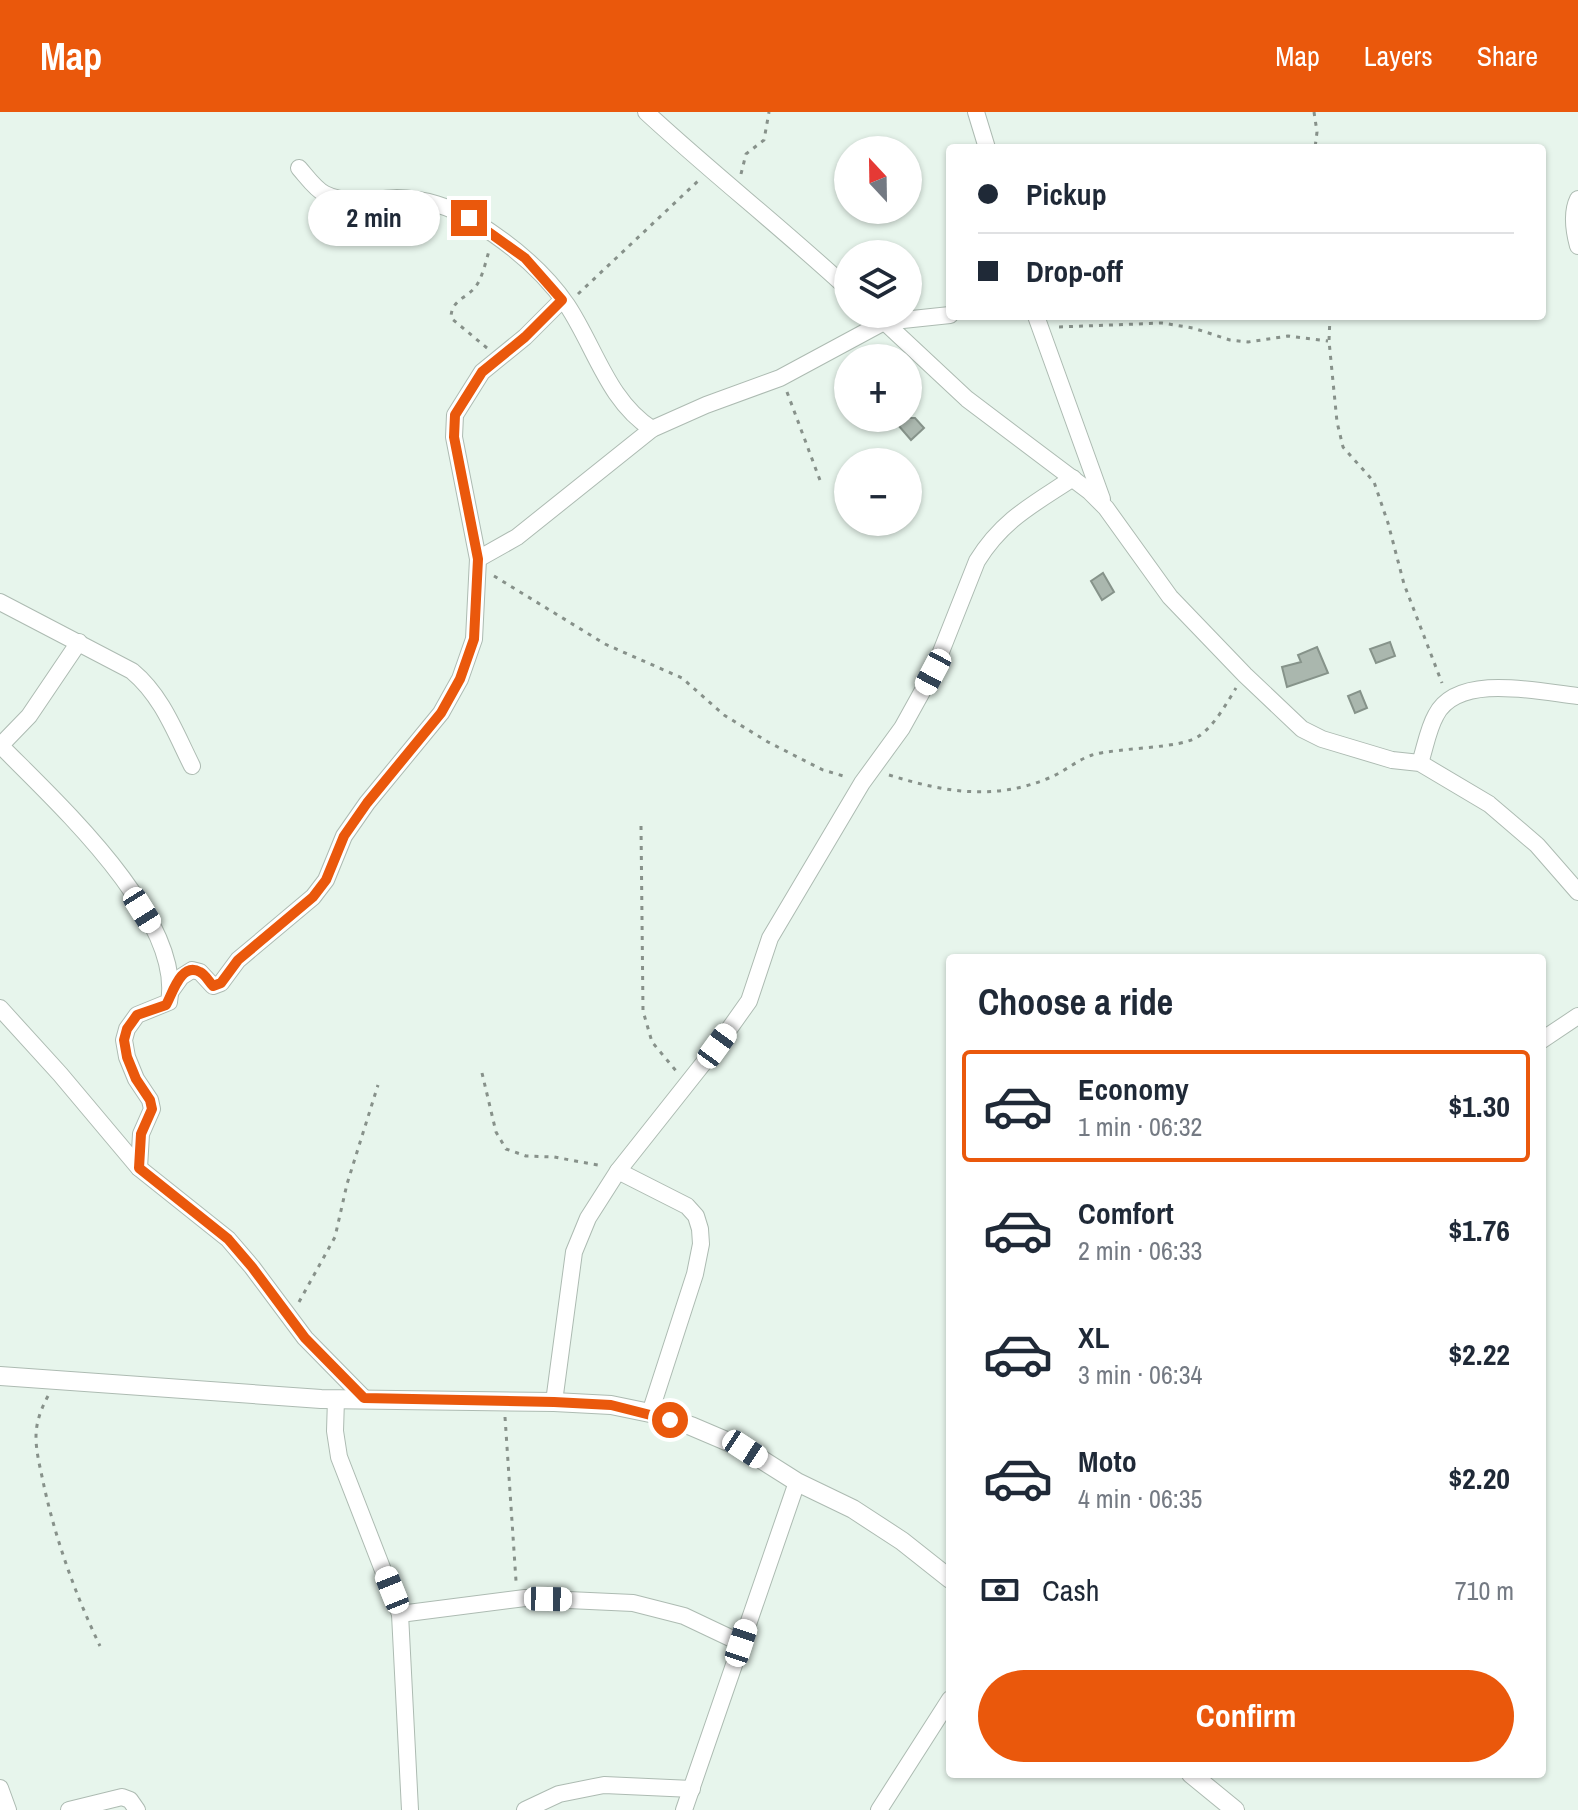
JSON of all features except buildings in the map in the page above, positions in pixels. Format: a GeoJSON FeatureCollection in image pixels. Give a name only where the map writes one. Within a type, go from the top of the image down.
{"type":"FeatureCollection","features":[{"type":"Feature","properties":{"kind":"street"},"geometry":{"type":"LineString","coordinates":[[646,112],[834,277]]}},
{"type":"Feature","properties":{"kind":"street"},"geometry":{"type":"LineString","coordinates":[[976,112],[986,144]]}},
{"type":"Feature","properties":{"kind":"street"},"geometry":{"type":"LineString","coordinates":[[299,168],[324,194],[365,201],[419,200],[469,218],[493,234],[525,258],[565,302],[615,392],[635,418],[652,429]]}},
{"type":"Feature","properties":{"kind":"street"},"geometry":{"type":"LineString","coordinates":[[1578,199],[1574,232],[1578,246]]}},
{"type":"Feature","properties":{"kind":"street"},"geometry":{"type":"LineString","coordinates":[[139,1168],[141,1134],[152,1109],[127,1057],[124,1040],[127,1029],[137,1015],[166,1005],[181,977],[192,970],[200,972],[213,986],[221,983],[238,960],[313,897],[344,836],[441,713],[460,679],[474,639],[478,562],[454,437],[455,415],[482,372],[565,302]]}},
{"type":"Feature","properties":{"kind":"street"},"geometry":{"type":"LineString","coordinates":[[922,316],[946,315]]}},
{"type":"Feature","properties":{"kind":"street"},"geometry":{"type":"LineString","coordinates":[[1038,322],[1106,508]]}},
{"type":"Feature","properties":{"kind":"street"},"geometry":{"type":"LineString","coordinates":[[478,562],[517,537],[652,429],[780,378],[863,328]]}},
{"type":"Feature","properties":{"kind":"street"},"geometry":{"type":"LineString","coordinates":[[891,328],[967,399],[1073,478],[1106,508],[1170,597],[1302,729],[1322,739],[1392,760],[1420,763],[1489,804],[1537,845],[1578,892]]}},
{"type":"Feature","properties":{"kind":"street"},"geometry":{"type":"LineString","coordinates":[[554,1402],[574,1252],[588,1218],[618,1171],[749,1001],[770,938],[862,783],[902,728],[933,672],[977,561],[987,545],[1002,526],[1073,478]]}},
{"type":"Feature","properties":{"kind":"street"},"geometry":{"type":"LineString","coordinates":[[0,602],[132,671],[148,685],[165,711],[192,766]]}},
{"type":"Feature","properties":{"kind":"street"},"geometry":{"type":"LineString","coordinates":[[79,642],[29,716],[0,746],[91,840],[129,889],[155,931],[167,960],[171,991]]}},
{"type":"Feature","properties":{"kind":"street"},"geometry":{"type":"LineString","coordinates":[[1420,763],[1436,713],[1449,700],[1466,692],[1496,687],[1578,696]]}},
{"type":"Feature","properties":{"kind":"street"},"geometry":{"type":"LineString","coordinates":[[0,1008],[139,1168],[228,1239],[291,1320],[364,1398]]}},
{"type":"Feature","properties":{"kind":"street"},"geometry":{"type":"LineString","coordinates":[[1546,1037],[1578,1016]]}},
{"type":"Feature","properties":{"kind":"street"},"geometry":{"type":"LineString","coordinates":[[618,1171],[687,1206],[696,1216],[700,1229],[701,1244],[695,1274],[650,1413]]}},
{"type":"Feature","properties":{"kind":"street"},"geometry":{"type":"LineString","coordinates":[[0,1376],[336,1399],[611,1405],[650,1413],[745,1449],[797,1482],[853,1509],[902,1541],[946,1576]]}},
{"type":"Feature","properties":{"kind":"street"},"geometry":{"type":"LineString","coordinates":[[336,1399],[335,1431],[339,1457],[400,1614],[410,1810]]}},
{"type":"Feature","properties":{"kind":"street"},"geometry":{"type":"LineString","coordinates":[[684,1810],[797,1482]]}},
{"type":"Feature","properties":{"kind":"street"},"geometry":{"type":"LineString","coordinates":[[400,1614],[518,1599],[633,1603],[684,1616],[741,1643]]}},
{"type":"Feature","properties":{"kind":"street"},"geometry":{"type":"LineString","coordinates":[[879,1810],[946,1705]]}},
{"type":"Feature","properties":{"kind":"street"},"geometry":{"type":"LineString","coordinates":[[1194,1778],[1212,1802],[1235,1810]]}},
{"type":"Feature","properties":{"kind":"street"},"geometry":{"type":"LineString","coordinates":[[525,1810],[559,1794],[604,1785],[692,1789]]}},
{"type":"Feature","properties":{"kind":"street"},"geometry":{"type":"LineString","coordinates":[[0,1788],[8,1810]]}},
{"type":"Feature","properties":{"kind":"street"},"geometry":{"type":"LineString","coordinates":[[69,1810],[122,1797],[130,1800],[137,1810]]}},
{"type":"Feature","properties":{"kind":"path"},"geometry":{"type":"LineString","coordinates":[[739,193],[743,162],[746,154],[764,140],[769,112]]}},
{"type":"Feature","properties":{"kind":"path"},"geometry":{"type":"LineString","coordinates":[[1314,112],[1316,144]]}},
{"type":"Feature","properties":{"kind":"path"},"geometry":{"type":"LineString","coordinates":[[565,302],[710,171]]}},
{"type":"Feature","properties":{"kind":"path"},"geometry":{"type":"LineString","coordinates":[[493,234],[478,283],[454,303],[451,318],[500,358]]}},
{"type":"Feature","properties":{"kind":"path"},"geometry":{"type":"LineString","coordinates":[[1330,320],[1337,422],[1343,447],[1374,482],[1404,584],[1449,700]]}},
{"type":"Feature","properties":{"kind":"path"},"geometry":{"type":"LineString","coordinates":[[1038,322],[1162,323],[1248,342],[1288,336],[1329,341]]}},
{"type":"Feature","properties":{"kind":"path"},"geometry":{"type":"LineString","coordinates":[[780,378],[799,419],[821,483]]}},
{"type":"Feature","properties":{"kind":"path"},"geometry":{"type":"LineString","coordinates":[[478,562],[541,607],[605,644],[682,678],[724,715],[768,742],[823,770],[862,783]]}},
{"type":"Feature","properties":{"kind":"path"},"geometry":{"type":"LineString","coordinates":[[874,770],[978,794],[1024,787],[1052,777],[1088,756],[1116,749],[1186,743],[1201,735],[1245,675]]}},
{"type":"Feature","properties":{"kind":"path"},"geometry":{"type":"LineString","coordinates":[[641,826],[642,982],[646,1027],[652,1042],[687,1084]]}},
{"type":"Feature","properties":{"kind":"path"},"geometry":{"type":"LineString","coordinates":[[482,1073],[496,1132],[512,1154],[554,1157],[618,1171]]}},
{"type":"Feature","properties":{"kind":"path"},"geometry":{"type":"LineString","coordinates":[[291,1320],[335,1237],[347,1184],[378,1085]]}},
{"type":"Feature","properties":{"kind":"path"},"geometry":{"type":"LineString","coordinates":[[56,1382],[37,1420],[38,1454],[49,1510],[66,1564],[100,1646]]}},
{"type":"Feature","properties":{"kind":"path"},"geometry":{"type":"LineString","coordinates":[[504,1402],[510,1530],[518,1599]]}},
{"type":"Feature","properties":{"kind":"route"},"geometry":{"type":"LineString","coordinates":[[469,218],[525,258],[562,300],[525,337],[482,372],[455,415],[454,437],[478,559],[476,630],[472,647],[460,679],[441,713],[344,836],[326,880],[313,897],[238,960],[221,983],[213,986],[200,972],[187,972],[171,991],[166,1005],[137,1015],[127,1029],[124,1040],[127,1057],[152,1109],[141,1134],[139,1168],[228,1239],[305,1338],[364,1398],[611,1405],[670,1420]]}}]}
